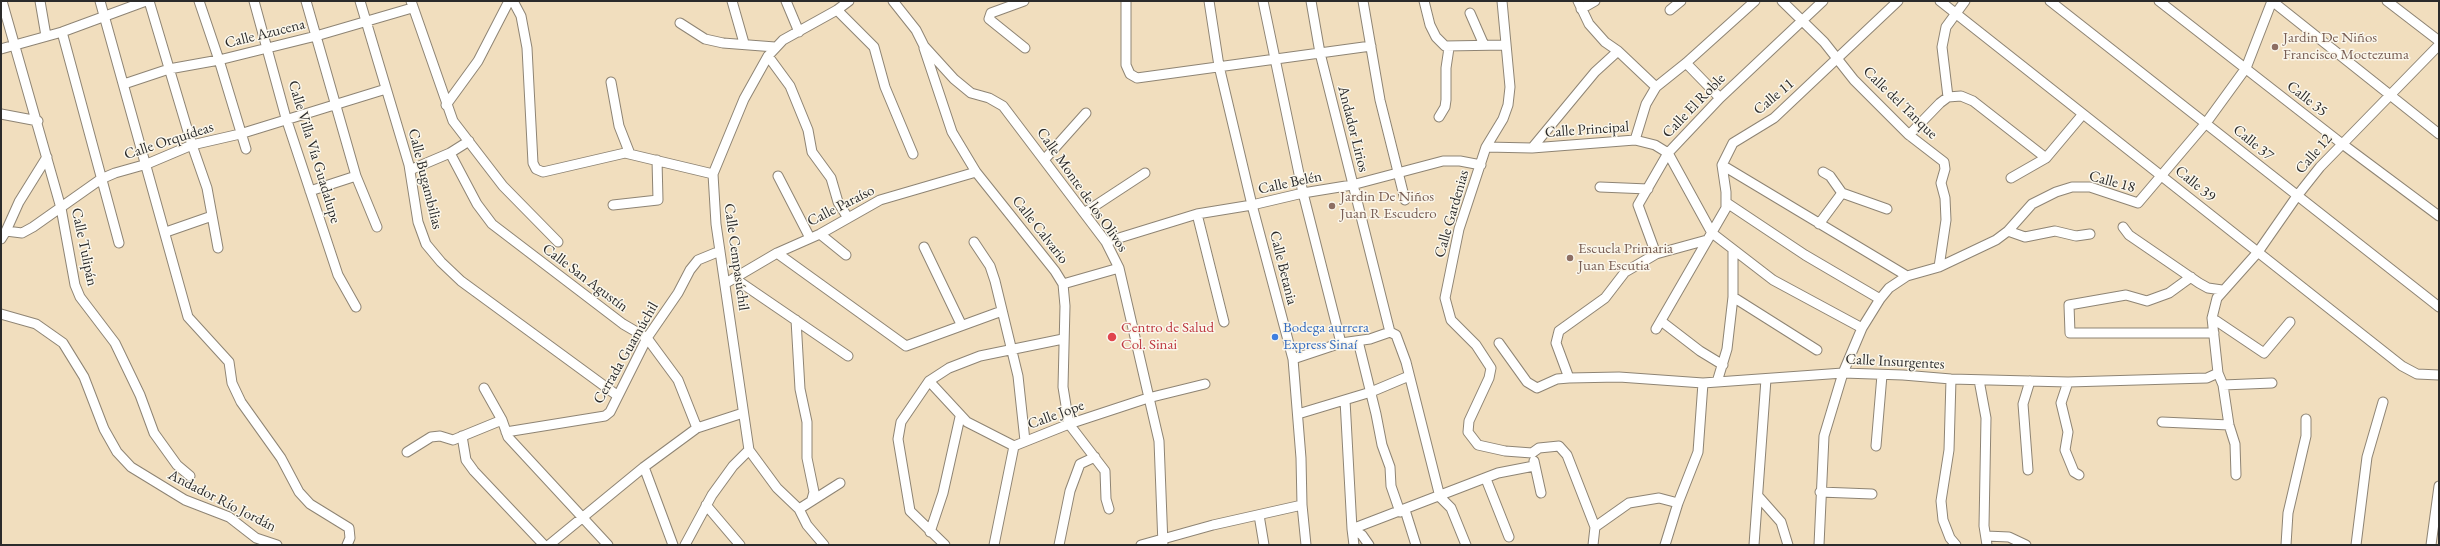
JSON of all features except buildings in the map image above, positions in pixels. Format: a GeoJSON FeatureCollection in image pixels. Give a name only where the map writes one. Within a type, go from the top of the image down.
{"type":"FeatureCollection","features":[{"type":"Feature","properties":{"kind":"street","name":"Calle Tulipán"},"geometry":{"type":"LineString","coordinates":[[2,1],[38,121],[61,208],[75,285],[80,297],[115,343],[140,395],[154,433],[176,465],[190,476]]}},
{"type":"Feature","properties":{"kind":"street"},"geometry":{"type":"LineString","coordinates":[[40,1],[46,36]]}},
{"type":"Feature","properties":{"kind":"street"},"geometry":{"type":"LineString","coordinates":[[100,1],[166,232],[182,303],[188,317],[229,362],[232,382],[240,402],[281,458],[299,492],[310,504],[349,528],[350,538],[347,545]]}},
{"type":"Feature","properties":{"kind":"street"},"geometry":{"type":"LineString","coordinates":[[1,49],[62,32],[146,1]]}},
{"type":"Feature","properties":{"kind":"street"},"geometry":{"type":"LineString","coordinates":[[149,1],[192,145],[207,188],[218,248]]}},
{"type":"Feature","properties":{"kind":"street"},"geometry":{"type":"LineString","coordinates":[[199,1],[220,60],[240,134],[246,149]]}},
{"type":"Feature","properties":{"kind":"street","name":"Calle Villa Vía Guadalupe"},"geometry":{"type":"LineString","coordinates":[[254,1],[286,118],[338,276],[356,307]]}},
{"type":"Feature","properties":{"kind":"street"},"geometry":{"type":"LineString","coordinates":[[306,1],[334,104],[356,176],[377,227]]}},
{"type":"Feature","properties":{"kind":"street","name":"Calle Bugambilias"},"geometry":{"type":"LineString","coordinates":[[360,1],[410,170],[418,222],[426,244],[441,262],[461,280],[618,396]]}},
{"type":"Feature","properties":{"kind":"street"},"geometry":{"type":"LineString","coordinates":[[446,105],[478,61],[509,1]]}},
{"type":"Feature","properties":{"kind":"street"},"geometry":{"type":"LineString","coordinates":[[513,1],[521,16],[527,48],[533,163],[536,169],[543,172],[625,153],[713,174]]}},
{"type":"Feature","properties":{"kind":"street"},"geometry":{"type":"LineString","coordinates":[[786,1],[799,32]]}},
{"type":"Feature","properties":{"kind":"street","name":"Calle Cempasúchil"},"geometry":{"type":"LineString","coordinates":[[824,545],[807,525],[799,509],[777,488],[749,450],[713,199],[713,174],[744,99],[768,56],[775,47],[837,10],[849,1]]}},
{"type":"Feature","properties":{"kind":"street","name":"Calle Monte de los Olivos"},"geometry":{"type":"LineString","coordinates":[[893,1],[916,30],[924,46],[954,78],[971,93],[989,98],[1003,106],[1106,242],[1119,268],[1159,441],[1163,542]]}},
{"type":"Feature","properties":{"kind":"street"},"geometry":{"type":"LineString","coordinates":[[1024,1],[991,13],[989,19],[1025,48]]}},
{"type":"Feature","properties":{"kind":"street"},"geometry":{"type":"LineString","coordinates":[[1126,1],[1126,65],[1130,74],[1137,78],[1371,46]]}},
{"type":"Feature","properties":{"kind":"street","name":"Calle Betania"},"geometry":{"type":"LineString","coordinates":[[1210,1],[1219,66],[1252,205],[1293,359],[1301,458],[1302,505],[1306,545]]}},
{"type":"Feature","properties":{"kind":"street"},"geometry":{"type":"LineString","coordinates":[[1263,1],[1273,59],[1303,193],[1341,343]]}},
{"type":"Feature","properties":{"kind":"street","name":"Andador Lirios"},"geometry":{"type":"LineString","coordinates":[[1311,1],[1320,53],[1352,185],[1393,334],[1400,341],[1440,497]]}},
{"type":"Feature","properties":{"kind":"street"},"geometry":{"type":"LineString","coordinates":[[1363,1],[1380,100],[1405,200]]}},
{"type":"Feature","properties":{"kind":"street"},"geometry":{"type":"LineString","coordinates":[[1424,1],[1430,25],[1436,37],[1445,46],[1450,48],[1505,44]]}},
{"type":"Feature","properties":{"kind":"street","name":"Calle Gardenias"},"geometry":{"type":"LineString","coordinates":[[1502,1],[1510,87],[1508,105],[1486,147],[1459,229],[1445,298],[1452,320],[1476,345],[1491,368],[1489,378],[1469,421],[1468,432],[1478,445],[1532,453]]}},
{"type":"Feature","properties":{"kind":"street"},"geometry":{"type":"LineString","coordinates":[[1595,1],[1579,5],[1589,24],[1605,42],[1656,87]]}},
{"type":"Feature","properties":{"kind":"street"},"geometry":{"type":"LineString","coordinates":[[1670,10],[1681,1]]}},
{"type":"Feature","properties":{"kind":"street"},"geometry":{"type":"LineString","coordinates":[[1634,140],[1650,94],[1656,87],[1686,63],[1755,1]]}},
{"type":"Feature","properties":{"kind":"street","name":"Calle del Tanque"},"geometry":{"type":"LineString","coordinates":[[1782,1],[1909,135],[1944,162],[1945,169],[1941,183],[1945,198],[1946,220],[1939,267]]}},
{"type":"Feature","properties":{"kind":"street","name":"Calle El Roble"},"geometry":{"type":"LineString","coordinates":[[1656,254],[1638,206],[1668,153],[1720,98],[1822,1]]}},
{"type":"Feature","properties":{"kind":"street","name":"Calle 11"},"geometry":{"type":"LineString","coordinates":[[1722,164],[1733,142],[1774,118],[1838,60],[1898,1]]}},
{"type":"Feature","properties":{"kind":"street","name":"Calle 39"},"geometry":{"type":"LineString","coordinates":[[1940,1],[1956,12],[2402,366],[2417,374],[2439,375]]}},
{"type":"Feature","properties":{"kind":"street"},"geometry":{"type":"LineString","coordinates":[[1948,97],[1942,47],[1946,27],[1965,1]]}},
{"type":"Feature","properties":{"kind":"street","name":"Calle 37"},"geometry":{"type":"LineString","coordinates":[[2050,1],[2439,307]]}},
{"type":"Feature","properties":{"kind":"street","name":"Calle 35"},"geometry":{"type":"LineString","coordinates":[[2159,1],[2341,143],[2439,216]]}},
{"type":"Feature","properties":{"kind":"street"},"geometry":{"type":"LineString","coordinates":[[2272,1],[2439,134]]}},
{"type":"Feature","properties":{"kind":"street","name":"Calle 18"},"geometry":{"type":"LineString","coordinates":[[1819,545],[1820,492],[1824,436],[1842,373],[1862,328],[1880,299],[1889,288],[1907,276],[1939,267],[1996,240],[2008,231],[2032,204],[2056,192],[2072,187],[2090,187],[2138,203],[2206,123],[2246,68],[2272,1]]}},
{"type":"Feature","properties":{"kind":"street"},"geometry":{"type":"LineString","coordinates":[[2387,1],[2439,41]]}},
{"type":"Feature","properties":{"kind":"street"},"geometry":{"type":"LineString","coordinates":[[732,2],[744,43]]}},
{"type":"Feature","properties":{"kind":"street"},"geometry":{"type":"LineString","coordinates":[[412,4],[446,105],[453,121],[503,186],[558,242]]}},
{"type":"Feature","properties":{"kind":"street","name":"Calle Azucena"},"geometry":{"type":"LineString","coordinates":[[124,84],[169,70],[220,60],[316,36],[366,21],[412,4]]}},
{"type":"Feature","properties":{"kind":"street"},"geometry":{"type":"LineString","coordinates":[[837,10],[874,47],[885,87],[913,154]]}},
{"type":"Feature","properties":{"kind":"street"},"geometry":{"type":"LineString","coordinates":[[1470,13],[1484,45]]}},
{"type":"Feature","properties":{"kind":"street"},"geometry":{"type":"LineString","coordinates":[[680,23],[705,39],[723,43],[744,43],[775,47]]}},
{"type":"Feature","properties":{"kind":"street"},"geometry":{"type":"LineString","coordinates":[[62,32],[119,243]]}},
{"type":"Feature","properties":{"kind":"street","name":"Calle 12"},"geometry":{"type":"LineString","coordinates":[[2222,290],[2235,280],[2258,252],[2297,196],[2341,143],[2439,45]]}},
{"type":"Feature","properties":{"kind":"street","name":"Calle Calvario"},"geometry":{"type":"LineString","coordinates":[[924,46],[952,132],[976,172],[1056,270],[1063,284],[1065,306],[1063,387],[1069,424],[1105,471],[1106,499],[1109,509]]}},
{"type":"Feature","properties":{"kind":"street"},"geometry":{"type":"LineString","coordinates":[[1439,117],[1445,107],[1446,68],[1450,48]]}},
{"type":"Feature","properties":{"kind":"street"},"geometry":{"type":"LineString","coordinates":[[1532,148],[1595,72],[1618,52]]}},
{"type":"Feature","properties":{"kind":"street"},"geometry":{"type":"LineString","coordinates":[[768,56],[790,86],[808,130],[812,152],[831,178],[838,202],[848,218]]}},
{"type":"Feature","properties":{"kind":"street"},"geometry":{"type":"LineString","coordinates":[[1686,63],[1720,98]]}},
{"type":"Feature","properties":{"kind":"street"},"geometry":{"type":"LineString","coordinates":[[611,82],[619,126],[630,154]]}},
{"type":"Feature","properties":{"kind":"street","name":"Calle Orquídeas"},"geometry":{"type":"LineString","coordinates":[[6,231],[22,233],[101,180],[147,164],[192,145],[240,134],[286,118],[386,89]]}},
{"type":"Feature","properties":{"kind":"street"},"geometry":{"type":"LineString","coordinates":[[1909,135],[1940,103],[1948,97],[1961,96],[1973,101],[2046,158]]}},
{"type":"Feature","properties":{"kind":"street"},"geometry":{"type":"LineString","coordinates":[[1044,160],[1086,113]]}},
{"type":"Feature","properties":{"kind":"street"},"geometry":{"type":"LineString","coordinates":[[1,114],[38,121]]}},
{"type":"Feature","properties":{"kind":"street"},"geometry":{"type":"LineString","coordinates":[[2010,178],[2046,158],[2083,114]]}},
{"type":"Feature","properties":{"kind":"street","name":"Calle Principal"},"geometry":{"type":"LineString","coordinates":[[1486,147],[1532,148],[1634,140],[1656,145],[1668,153]]}},
{"type":"Feature","properties":{"kind":"street"},"geometry":{"type":"LineString","coordinates":[[410,170],[450,153],[469,141]]}},
{"type":"Feature","properties":{"kind":"street","name":"Calle San Agustín"},"geometry":{"type":"LineString","coordinates":[[450,153],[477,204],[492,224],[617,320],[647,338],[678,380],[697,428]]}},
{"type":"Feature","properties":{"kind":"street"},"geometry":{"type":"LineString","coordinates":[[1668,153],[1709,236],[1733,251],[1773,280],[1862,328]]}},
{"type":"Feature","properties":{"kind":"street"},"geometry":{"type":"LineString","coordinates":[[1,239],[19,202],[47,157]]}},
{"type":"Feature","properties":{"kind":"street"},"geometry":{"type":"LineString","coordinates":[[613,205],[658,200],[657,160]]}},
{"type":"Feature","properties":{"kind":"street","name":"Calle Belén"},"geometry":{"type":"LineString","coordinates":[[1106,242],[1197,214],[1252,205],[1303,193],[1352,185],[1443,161],[1460,161],[1481,165]]}},
{"type":"Feature","properties":{"kind":"street"},"geometry":{"type":"LineString","coordinates":[[1722,164],[1727,203],[1659,325],[1723,365]]}},
{"type":"Feature","properties":{"kind":"street"},"geometry":{"type":"LineString","coordinates":[[1722,164],[1907,276]]}},
{"type":"Feature","properties":{"kind":"street","name":"Calle Paraíso"},"geometry":{"type":"LineString","coordinates":[[726,283],[777,253],[820,234],[880,200],[976,172]]}},
{"type":"Feature","properties":{"kind":"street"},"geometry":{"type":"LineString","coordinates":[[1823,172],[1830,176],[1842,193],[1887,209]]}},
{"type":"Feature","properties":{"kind":"street"},"geometry":{"type":"LineString","coordinates":[[1084,213],[1145,173]]}},
{"type":"Feature","properties":{"kind":"street"},"geometry":{"type":"LineString","coordinates":[[310,190],[356,176]]}},
{"type":"Feature","properties":{"kind":"street"},"geometry":{"type":"LineString","coordinates":[[778,176],[810,238]]}},
{"type":"Feature","properties":{"kind":"street"},"geometry":{"type":"LineString","coordinates":[[1600,187],[1648,189]]}},
{"type":"Feature","properties":{"kind":"street"},"geometry":{"type":"LineString","coordinates":[[1819,224],[1842,193]]}},
{"type":"Feature","properties":{"kind":"street"},"geometry":{"type":"LineString","coordinates":[[1727,203],[1805,255],[1880,299]]}},
{"type":"Feature","properties":{"kind":"street"},"geometry":{"type":"LineString","coordinates":[[1197,214],[1224,322]]}},
{"type":"Feature","properties":{"kind":"street"},"geometry":{"type":"LineString","coordinates":[[166,232],[212,216]]}},
{"type":"Feature","properties":{"kind":"street"},"geometry":{"type":"LineString","coordinates":[[2123,227],[2129,234],[2190,277],[2208,288],[2222,290],[2217,298],[2212,318],[2218,373],[2223,385],[2229,425],[2235,444],[2236,475]]}},
{"type":"Feature","properties":{"kind":"street"},"geometry":{"type":"LineString","coordinates":[[2008,231],[2025,237],[2055,230],[2076,236],[2090,234]]}},
{"type":"Feature","properties":{"kind":"street"},"geometry":{"type":"LineString","coordinates":[[820,234],[846,255]]}},
{"type":"Feature","properties":{"kind":"street"},"geometry":{"type":"LineString","coordinates":[[1569,378],[1556,342],[1559,331],[1605,298],[1625,272],[1656,254],[1709,236]]}},
{"type":"Feature","properties":{"kind":"street"},"geometry":{"type":"LineString","coordinates":[[974,242],[990,266],[1012,350],[1018,376],[1025,441]]}},
{"type":"Feature","properties":{"kind":"street"},"geometry":{"type":"LineString","coordinates":[[924,247],[961,324]]}},
{"type":"Feature","properties":{"kind":"street","name":"Cerrada Guamúchil"},"geometry":{"type":"LineString","coordinates":[[506,432],[605,416],[610,412],[647,338],[694,265],[702,258],[720,251]]}},
{"type":"Feature","properties":{"kind":"street"},"geometry":{"type":"LineString","coordinates":[[1717,382],[1727,349],[1733,296],[1733,251]]}},
{"type":"Feature","properties":{"kind":"street"},"geometry":{"type":"LineString","coordinates":[[777,253],[906,346],[961,324],[1002,311]]}},
{"type":"Feature","properties":{"kind":"street"},"geometry":{"type":"LineString","coordinates":[[1063,284],[1119,268]]}},
{"type":"Feature","properties":{"kind":"street"},"geometry":{"type":"LineString","coordinates":[[2190,277],[2169,293],[2146,301],[2126,295],[2069,305],[2070,333],[2214,333]]}},
{"type":"Feature","properties":{"kind":"street"},"geometry":{"type":"LineString","coordinates":[[734,278],[848,356]]}},
{"type":"Feature","properties":{"kind":"street"},"geometry":{"type":"LineString","coordinates":[[1733,296],[1817,350]]}},
{"type":"Feature","properties":{"kind":"street","name":"Andador Río Jordán"},"geometry":{"type":"LineString","coordinates":[[1,314],[36,324],[63,343],[84,377],[104,429],[117,452],[131,467],[185,500],[229,518],[256,538],[277,545]]}},
{"type":"Feature","properties":{"kind":"street"},"geometry":{"type":"LineString","coordinates":[[2212,318],[2264,353],[2290,322]]}},
{"type":"Feature","properties":{"kind":"street"},"geometry":{"type":"LineString","coordinates":[[796,320],[800,390],[807,422],[807,458],[814,492],[812,499]]}},
{"type":"Feature","properties":{"kind":"street"},"geometry":{"type":"LineString","coordinates":[[1293,359],[1341,343],[1393,334]]}},
{"type":"Feature","properties":{"kind":"street"},"geometry":{"type":"LineString","coordinates":[[945,545],[910,511],[898,431],[901,422],[929,381],[949,368],[980,356],[1063,339]]}},
{"type":"Feature","properties":{"kind":"street"},"geometry":{"type":"LineString","coordinates":[[1358,341],[1382,445],[1390,467],[1391,486],[1403,511],[1416,545]]}},
{"type":"Feature","properties":{"kind":"street","name":"Calle Insurgentes"},"geometry":{"type":"LineString","coordinates":[[1499,342],[1532,386],[1537,388],[1557,379],[1569,378],[1619,377],[1703,383],[1766,379],[1816,373],[1842,373],[1903,375],[1951,379],[2068,382],[2207,378],[2218,373]]}},
{"type":"Feature","properties":{"kind":"street"},"geometry":{"type":"LineString","coordinates":[[1876,446],[1882,375]]}},
{"type":"Feature","properties":{"kind":"street"},"geometry":{"type":"LineString","coordinates":[[1298,414],[1371,392],[1409,376]]}},
{"type":"Feature","properties":{"kind":"street"},"geometry":{"type":"LineString","coordinates":[[1754,545],[1766,379]]}},
{"type":"Feature","properties":{"kind":"street"},"geometry":{"type":"LineString","coordinates":[[1951,379],[1949,450],[1941,501],[1943,520],[1950,538],[1956,545]]}},
{"type":"Feature","properties":{"kind":"street"},"geometry":{"type":"LineString","coordinates":[[1979,380],[1986,418],[1984,526],[1987,541],[2009,537],[2026,545]]}},
{"type":"Feature","properties":{"kind":"street"},"geometry":{"type":"LineString","coordinates":[[929,381],[960,417],[1014,446]]}},
{"type":"Feature","properties":{"kind":"street"},"geometry":{"type":"LineString","coordinates":[[2028,470],[2023,404],[2030,381]]}},
{"type":"Feature","properties":{"kind":"street"},"geometry":{"type":"LineString","coordinates":[[2068,382],[2061,403],[2068,432],[2065,450],[2074,472],[2079,475]]}},
{"type":"Feature","properties":{"kind":"street"},"geometry":{"type":"LineString","coordinates":[[1665,545],[1678,503],[1698,452],[1703,383]]}},
{"type":"Feature","properties":{"kind":"street"},"geometry":{"type":"LineString","coordinates":[[2223,385],[2272,383]]}},
{"type":"Feature","properties":{"kind":"street","name":"Calle Jope"},"geometry":{"type":"LineString","coordinates":[[994,545],[1014,446],[1069,424],[1148,398],[1205,384]]}},
{"type":"Feature","properties":{"kind":"street"},"geometry":{"type":"LineString","coordinates":[[484,388],[502,420],[508,437],[608,545]]}},
{"type":"Feature","properties":{"kind":"street"},"geometry":{"type":"LineString","coordinates":[[1345,400],[1354,545]]}},
{"type":"Feature","properties":{"kind":"street"},"geometry":{"type":"LineString","coordinates":[[2356,545],[2367,457],[2383,402]]}},
{"type":"Feature","properties":{"kind":"street"},"geometry":{"type":"LineString","coordinates":[[550,545],[644,468],[697,428],[743,413]]}},
{"type":"Feature","properties":{"kind":"street"},"geometry":{"type":"LineString","coordinates":[[930,532],[943,493],[960,417]]}},
{"type":"Feature","properties":{"kind":"street"},"geometry":{"type":"LineString","coordinates":[[2286,545],[2288,513],[2306,436],[2306,419]]}},
{"type":"Feature","properties":{"kind":"street"},"geometry":{"type":"LineString","coordinates":[[407,452],[431,437],[440,436],[453,440],[502,420]]}},
{"type":"Feature","properties":{"kind":"street"},"geometry":{"type":"LineString","coordinates":[[2162,422],[2229,425]]}},
{"type":"Feature","properties":{"kind":"street"},"geometry":{"type":"LineString","coordinates":[[462,436],[466,460],[474,471],[544,545]]}},
{"type":"Feature","properties":{"kind":"street"},"geometry":{"type":"LineString","coordinates":[[1541,493],[1532,453],[1540,448],[1559,446],[1568,455],[1595,528],[1593,545]]}},
{"type":"Feature","properties":{"kind":"street"},"geometry":{"type":"LineString","coordinates":[[685,545],[706,505],[724,478],[749,450]]}},
{"type":"Feature","properties":{"kind":"street"},"geometry":{"type":"LineString","coordinates":[[1059,545],[1070,491],[1080,464],[1095,457]]}},
{"type":"Feature","properties":{"kind":"street"},"geometry":{"type":"LineString","coordinates":[[1352,529],[1440,497],[1498,473],[1534,466]]}},
{"type":"Feature","properties":{"kind":"street"},"geometry":{"type":"LineString","coordinates":[[644,468],[673,545]]}},
{"type":"Feature","properties":{"kind":"street"},"geometry":{"type":"LineString","coordinates":[[1486,479],[1509,536]]}},
{"type":"Feature","properties":{"kind":"street"},"geometry":{"type":"LineString","coordinates":[[799,509],[812,499],[840,483]]}},
{"type":"Feature","properties":{"kind":"street"},"geometry":{"type":"LineString","coordinates":[[2431,545],[2439,486]]}},
{"type":"Feature","properties":{"kind":"street"},"geometry":{"type":"LineString","coordinates":[[1820,492],[1872,494]]}},
{"type":"Feature","properties":{"kind":"street"},"geometry":{"type":"LineString","coordinates":[[1758,496],[1782,522],[1788,545]]}},
{"type":"Feature","properties":{"kind":"street"},"geometry":{"type":"LineString","coordinates":[[1440,497],[1451,508],[1466,545]]}},
{"type":"Feature","properties":{"kind":"street"},"geometry":{"type":"LineString","coordinates":[[1595,528],[1630,503],[1659,498],[1678,503]]}},
{"type":"Feature","properties":{"kind":"street"},"geometry":{"type":"LineString","coordinates":[[706,505],[740,545]]}},
{"type":"Feature","properties":{"kind":"street"},"geometry":{"type":"LineString","coordinates":[[1141,545],[1163,542],[1213,525],[1302,505]]}},
{"type":"Feature","properties":{"kind":"street"},"geometry":{"type":"LineString","coordinates":[[1259,515],[1264,545]]}},
{"type":"Feature","properties":{"kind":"street"},"geometry":{"type":"LineString","coordinates":[[1352,529],[1362,535],[1369,545]]}},
{"type":"Feature","properties":{"kind":"place","name":"Jardin De Niños Francisco Moctezuma"},"geometry":{"type":"Point","coordinates":[2275,47]}},
{"type":"Feature","properties":{"kind":"place","name":"Jardin De Niños Juan R Escudero"},"geometry":{"type":"Point","coordinates":[1332,206]}},
{"type":"Feature","properties":{"kind":"place","name":"Escuela Primaria Juan Escutia"},"geometry":{"type":"Point","coordinates":[1570,258]}},
{"type":"Feature","properties":{"kind":"place","name":"Centro de Salud Col. Sinai"},"geometry":{"type":"Point","coordinates":[1112,337]}},
{"type":"Feature","properties":{"kind":"place","name":"Bodega aurrera Express Sinaí"},"geometry":{"type":"Point","coordinates":[1275,337]}}]}
